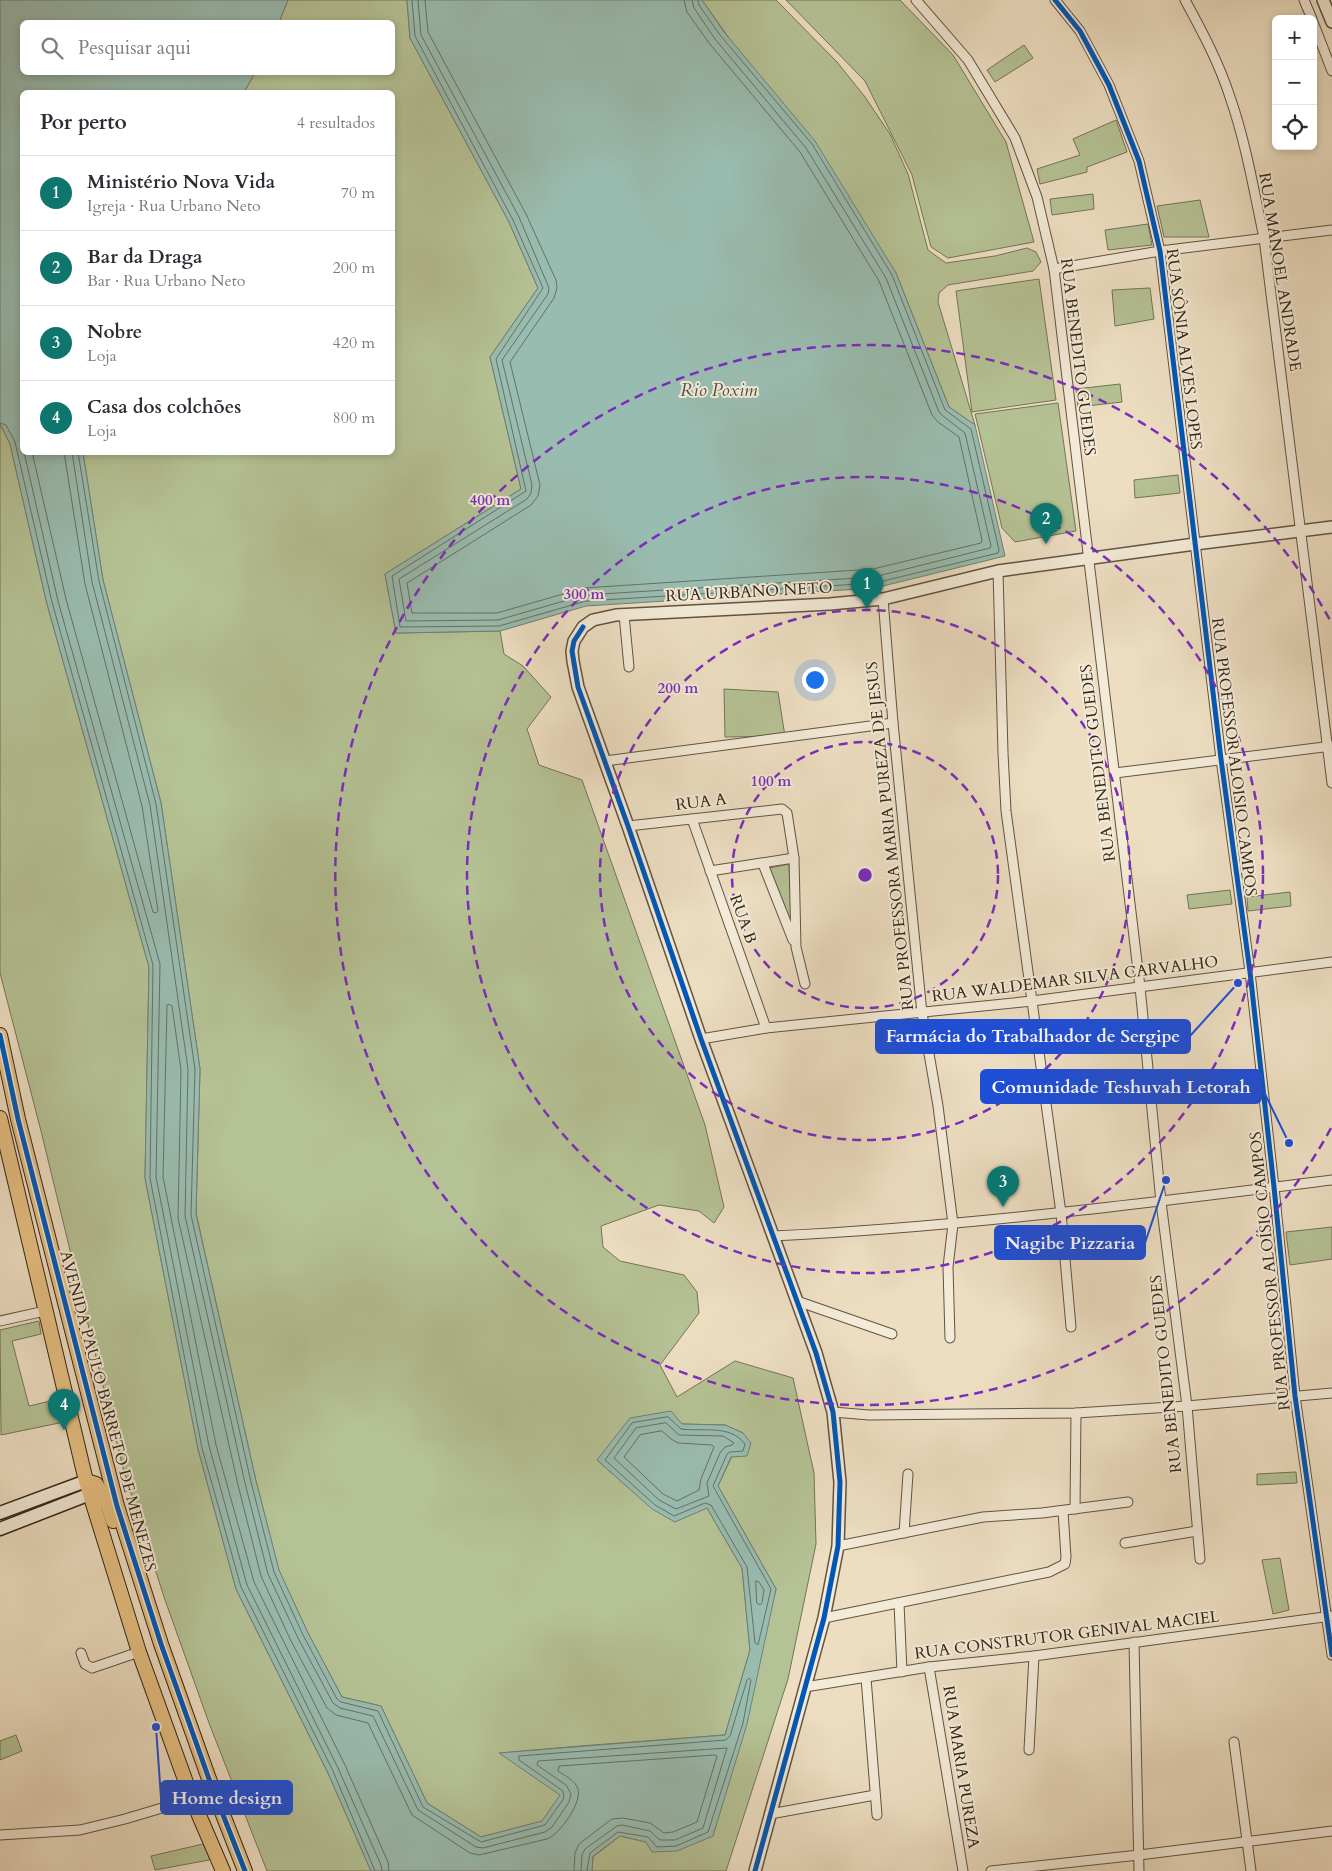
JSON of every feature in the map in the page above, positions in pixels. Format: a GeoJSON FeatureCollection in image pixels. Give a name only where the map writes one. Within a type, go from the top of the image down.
{"type":"FeatureCollection","features":[{"type":"Feature","properties":{"kind":"main road","name":"AVENIDA PAULO BARRETO DE MENEZES"},"geometry":{"type":"LineString","coordinates":[[0,1036],[21,1128],[117,1506],[161,1644],[209,1779],[245,1871]]}},
{"type":"Feature","properties":{"kind":"main road","name":"AVENIDA PAULO BARRETO DE MENEZES"},"geometry":{"type":"LineString","coordinates":[[0,1121],[45,1311],[91,1486],[139,1652],[192,1799],[224,1871]]}},
{"type":"Feature","properties":{"kind":"main road"},"geometry":{"type":"LineString","coordinates":[[0,1529],[91,1486],[105,1460]]}},
{"type":"Feature","properties":{"kind":"main road"},"geometry":{"type":"LineString","coordinates":[[0,1513],[91,1486]]}},
{"type":"Feature","properties":{"kind":"main road"},"geometry":{"type":"LineString","coordinates":[[91,1486],[108,1505],[128,1569],[146,1616],[161,1644]]}},
{"type":"Feature","properties":{"kind":"street","name":"RUA BENEDITO GUEDES"},"geometry":{"type":"LineString","coordinates":[[916,0],[968,60],[1015,138],[1037,197],[1054,269],[1140,987],[1162,1202],[1187,1406],[1200,1559]]}},
{"type":"Feature","properties":{"kind":"street","name":"RUA SÔNIA ALVES LOPES"},"geometry":{"type":"LineString","coordinates":[[1055,0],[1080,31],[1109,85],[1139,161],[1160,251],[1195,544]]}},
{"type":"Feature","properties":{"kind":"street","name":"RUA MANOEL ANDRADE"},"geometry":{"type":"LineString","coordinates":[[1185,0],[1200,28],[1230,96],[1248,157],[1264,238],[1300,531],[1330,746],[1332,783]]}},
{"type":"Feature","properties":{"kind":"street"},"geometry":{"type":"LineString","coordinates":[[1304,0],[1311,15]]}},
{"type":"Feature","properties":{"kind":"street"},"geometry":{"type":"LineString","coordinates":[[1323,0],[1332,22]]}},
{"type":"Feature","properties":{"kind":"street"},"geometry":{"type":"LineString","coordinates":[[1317,31],[1332,71]]}},
{"type":"Feature","properties":{"kind":"street"},"geometry":{"type":"LineString","coordinates":[[1054,269],[1160,251],[1332,230]]}},
{"type":"Feature","properties":{"kind":"street","name":"RUA URBANO NETO"},"geometry":{"type":"LineString","coordinates":[[605,761],[578,687],[572,651],[574,641],[583,627],[594,620],[624,615],[830,604],[883,599],[998,571],[1332,527]]}},
{"type":"Feature","properties":{"kind":"street","name":"RUA PROFESSOR ALOISIO CAMPOS"},"geometry":{"type":"LineString","coordinates":[[1195,544],[1221,759],[1250,972]]}},
{"type":"Feature","properties":{"kind":"street"},"geometry":{"type":"LineString","coordinates":[[998,571],[1002,744],[1006,811],[1061,1213],[1071,1327]]}},
{"type":"Feature","properties":{"kind":"street","name":"RUA PROFESSORA MARIA PUREZA DE JESUS"},"geometry":{"type":"LineString","coordinates":[[883,599],[892,723],[922,1013],[938,1106],[953,1224],[948,1267],[950,1338]]}},
{"type":"Feature","properties":{"kind":"street"},"geometry":{"type":"LineString","coordinates":[[624,615],[629,667]]}},
{"type":"Feature","properties":{"kind":"street"},"geometry":{"type":"LineString","coordinates":[[755,1871],[824,1618],[838,1546],[840,1482],[833,1412],[816,1353],[701,1039],[605,761],[892,723]]}},
{"type":"Feature","properties":{"kind":"street"},"geometry":{"type":"LineString","coordinates":[[1115,773],[1330,746]]}},
{"type":"Feature","properties":{"kind":"street","name":"RUA A"},"geometry":{"type":"LineString","coordinates":[[628,826],[777,808],[787,813],[794,858]]}},
{"type":"Feature","properties":{"kind":"street","name":"RUA B"},"geometry":{"type":"LineString","coordinates":[[692,819],[766,1028]]}},
{"type":"Feature","properties":{"kind":"street"},"geometry":{"type":"LineString","coordinates":[[710,871],[794,858],[796,947]]}},
{"type":"Feature","properties":{"kind":"street"},"geometry":{"type":"LineString","coordinates":[[763,864],[796,947],[805,984]]}},
{"type":"Feature","properties":{"kind":"street","name":"RUA WALDEMAR SILVA CARVALHO"},"geometry":{"type":"LineString","coordinates":[[701,1039],[766,1028],[1032,1001],[1332,962]]}},
{"type":"Feature","properties":{"kind":"street","name":"RUA PROFESSOR ALOÍSIO CAMPOS"},"geometry":{"type":"LineString","coordinates":[[1250,972],[1295,1396],[1329,1616],[1332,1655]]}},
{"type":"Feature","properties":{"kind":"street"},"geometry":{"type":"LineString","coordinates":[[773,1236],[953,1224],[1162,1202],[1332,1180]]}},
{"type":"Feature","properties":{"kind":"street"},"geometry":{"type":"LineString","coordinates":[[797,1301],[892,1334]]}},
{"type":"Feature","properties":{"kind":"street"},"geometry":{"type":"LineString","coordinates":[[0,1321],[45,1311]]}},
{"type":"Feature","properties":{"kind":"street"},"geometry":{"type":"LineString","coordinates":[[833,1412],[888,1415],[1076,1413],[1187,1406],[1332,1393]]}},
{"type":"Feature","properties":{"kind":"street"},"geometry":{"type":"LineString","coordinates":[[1075,1509],[1076,1413]]}},
{"type":"Feature","properties":{"kind":"street"},"geometry":{"type":"LineString","coordinates":[[904,1533],[908,1474]]}},
{"type":"Feature","properties":{"kind":"street"},"geometry":{"type":"LineString","coordinates":[[838,1546],[983,1517],[1063,1511],[1128,1502]]}},
{"type":"Feature","properties":{"kind":"street"},"geometry":{"type":"LineString","coordinates":[[824,1618],[1049,1572],[1065,1564],[1063,1511]]}},
{"type":"Feature","properties":{"kind":"street"},"geometry":{"type":"LineString","coordinates":[[1125,1543],[1197,1531]]}},
{"type":"Feature","properties":{"kind":"street"},"geometry":{"type":"LineString","coordinates":[[899,1603],[902,1672]]}},
{"type":"Feature","properties":{"kind":"street","name":"RUA CONSTRUTOR GENIVAL MACIEL"},"geometry":{"type":"LineString","coordinates":[[805,1687],[929,1668],[1034,1656],[1329,1616]]}},
{"type":"Feature","properties":{"kind":"street"},"geometry":{"type":"LineString","coordinates":[[1134,1642],[1139,1871]]}},
{"type":"Feature","properties":{"kind":"street"},"geometry":{"type":"LineString","coordinates":[[81,1653],[85,1664],[92,1668],[139,1652]]}},
{"type":"Feature","properties":{"kind":"street"},"geometry":{"type":"LineString","coordinates":[[1029,1750],[1034,1656]]}},
{"type":"Feature","properties":{"kind":"street","name":"RUA MARIA PUREZA"},"geometry":{"type":"LineString","coordinates":[[929,1668],[963,1871]]}},
{"type":"Feature","properties":{"kind":"street"},"geometry":{"type":"LineString","coordinates":[[866,1678],[876,1816]]}},
{"type":"Feature","properties":{"kind":"street"},"geometry":{"type":"LineString","coordinates":[[1234,1742],[1251,1871]]}},
{"type":"Feature","properties":{"kind":"street"},"geometry":{"type":"LineString","coordinates":[[770,1814],[875,1795]]}},
{"type":"Feature","properties":{"kind":"street"},"geometry":{"type":"LineString","coordinates":[[0,1835],[80,1830],[192,1799]]}},
{"type":"Feature","properties":{"kind":"street"},"geometry":{"type":"LineString","coordinates":[[991,1871],[1332,1831]]}},
{"type":"Feature","properties":{"kind":"green space"},"geometry":{"type":"Polygon","coordinates":[[[288,0],[407,0],[410,38],[509,222],[538,288],[490,357],[521,489],[385,574],[396,633],[500,631],[504,654],[523,666],[551,697],[527,729],[539,765],[582,780],[705,1125],[724,1207],[714,1223],[699,1211],[659,1205],[601,1226],[603,1247],[620,1261],[684,1275],[697,1292],[699,1313],[660,1365],[677,1397],[735,1361],[793,1378],[814,1473],[816,1544],[788,1679],[726,1871],[592,1871],[593,1857],[620,1836],[647,1842],[713,1836],[776,1589],[718,1486],[743,1433],[725,1425],[682,1424],[597,1460],[622,1482],[707,1508],[742,1568],[750,1650],[725,1735],[500,1753],[561,1795],[543,1821],[481,1837],[427,1803],[381,1706],[342,1697],[308,1633],[279,1571],[256,1481],[196,1213],[200,1069],[161,803],[103,580],[83,455],[395,455],[395,90],[245,90],[254,75],[395,75],[395,20],[280,20],[288,0]]]}},
{"type":"Feature","properties":{"kind":"green space"},"geometry":{"type":"Polygon","coordinates":[[[702,0],[776,0],[837,62],[865,97],[890,134],[908,174],[928,250],[946,263],[995,256],[1027,248],[1036,252],[1041,262],[1033,271],[948,285],[939,293],[938,302],[975,425],[949,407],[896,273],[702,0]]]}},
{"type":"Feature","properties":{"kind":"green space"},"geometry":{"type":"Polygon","coordinates":[[[786,0],[900,0],[953,55],[1006,142],[1034,242],[948,258],[931,247],[912,175],[865,81],[786,0]]]}},
{"type":"Feature","properties":{"kind":"green space"},"geometry":{"type":"Polygon","coordinates":[[[1024,45],[1033,58],[995,82],[987,70],[1024,45]]]}},
{"type":"Feature","properties":{"kind":"green space"},"geometry":{"type":"Polygon","coordinates":[[[1116,120],[1127,152],[1087,167],[1087,172],[1040,184],[1037,169],[1080,155],[1073,139],[1116,120]]]}},
{"type":"Feature","properties":{"kind":"green space"},"geometry":{"type":"Polygon","coordinates":[[[1093,194],[1094,209],[1052,215],[1050,199],[1093,194]]]}},
{"type":"Feature","properties":{"kind":"green space"},"geometry":{"type":"Polygon","coordinates":[[[1200,200],[1209,237],[1164,237],[1157,206],[1200,200]]]}},
{"type":"Feature","properties":{"kind":"green space"},"geometry":{"type":"Polygon","coordinates":[[[1148,224],[1152,245],[1108,250],[1105,230],[1148,224]]]}},
{"type":"Feature","properties":{"kind":"green space"},"geometry":{"type":"Polygon","coordinates":[[[1039,279],[1056,400],[972,412],[956,291],[1039,279]]]}},
{"type":"Feature","properties":{"kind":"green space"},"geometry":{"type":"Polygon","coordinates":[[[1150,288],[1154,319],[1115,326],[1112,290],[1150,288]]]}},
{"type":"Feature","properties":{"kind":"green space"},"geometry":{"type":"Polygon","coordinates":[[[1120,384],[1122,402],[1078,407],[1076,389],[1120,384]]]}},
{"type":"Feature","properties":{"kind":"green space"},"geometry":{"type":"Polygon","coordinates":[[[1058,403],[1076,531],[1015,542],[1002,528],[975,414],[1058,403]]]}},
{"type":"Feature","properties":{"kind":"green space"},"geometry":{"type":"Polygon","coordinates":[[[0,424],[10,444],[47,604],[149,967],[145,1178],[198,1449],[236,1589],[328,1773],[371,1871],[267,1871],[209,1723],[164,1597],[123,1468],[41,1131],[0,973],[0,424]]]}},
{"type":"Feature","properties":{"kind":"green space"},"geometry":{"type":"Polygon","coordinates":[[[1178,475],[1180,493],[1135,498],[1134,480],[1178,475]]]}},
{"type":"Feature","properties":{"kind":"green space"},"geometry":{"type":"Polygon","coordinates":[[[724,689],[778,692],[785,736],[725,737],[724,689]]]}},
{"type":"Feature","properties":{"kind":"green space"},"geometry":{"type":"Polygon","coordinates":[[[789,864],[792,925],[770,868],[789,864]]]}},
{"type":"Feature","properties":{"kind":"green space"},"geometry":{"type":"Polygon","coordinates":[[[1230,890],[1232,904],[1189,909],[1187,895],[1230,890]]]}},
{"type":"Feature","properties":{"kind":"green space"},"geometry":{"type":"Polygon","coordinates":[[[1290,892],[1291,906],[1248,911],[1247,897],[1290,892]]]}},
{"type":"Feature","properties":{"kind":"green space"},"geometry":{"type":"Polygon","coordinates":[[[1332,1227],[1332,1259],[1290,1265],[1286,1232],[1332,1227]]]}},
{"type":"Feature","properties":{"kind":"green space"},"geometry":{"type":"Polygon","coordinates":[[[39,1321],[41,1334],[12,1341],[29,1406],[59,1399],[64,1422],[1,1435],[0,1330],[39,1321]]]}},
{"type":"Feature","properties":{"kind":"green space"},"geometry":{"type":"Polygon","coordinates":[[[1296,1472],[1297,1483],[1257,1485],[1257,1474],[1296,1472]]]}},
{"type":"Feature","properties":{"kind":"green space"},"geometry":{"type":"Polygon","coordinates":[[[1280,1558],[1289,1610],[1273,1614],[1262,1560],[1280,1558]]]}},
{"type":"Feature","properties":{"kind":"green space"},"geometry":{"type":"Polygon","coordinates":[[[16,1735],[22,1751],[0,1760],[0,1741],[16,1735]]]}},
{"type":"Feature","properties":{"kind":"green space"},"geometry":{"type":"Polygon","coordinates":[[[203,1844],[210,1857],[209,1860],[155,1870],[151,1856],[203,1844]]]}},
{"type":"Feature","properties":{"kind":"water"},"geometry":{"type":"Polygon","coordinates":[[[0,0],[288,0],[280,20],[20,20],[20,75],[254,75],[245,90],[20,90],[20,455],[83,455],[103,580],[161,803],[200,1069],[196,1214],[256,1481],[279,1570],[308,1633],[342,1697],[381,1706],[427,1803],[481,1837],[542,1821],[560,1795],[499,1753],[725,1735],[750,1650],[742,1568],[707,1508],[675,1522],[652,1509],[597,1460],[630,1418],[671,1411],[682,1424],[725,1425],[743,1433],[751,1443],[747,1456],[731,1457],[718,1486],[776,1589],[747,1724],[713,1836],[677,1851],[652,1852],[646,1842],[620,1836],[593,1856],[592,1871],[371,1871],[328,1773],[236,1589],[198,1449],[145,1178],[149,967],[47,604],[10,444],[0,423],[0,0]]]}},
{"type":"Feature","properties":{"kind":"water","name":"Rio Poxim"},"geometry":{"type":"Polygon","coordinates":[[[407,0],[702,0],[724,32],[815,141],[896,273],[949,407],[975,425],[1005,556],[875,588],[586,606],[500,631],[396,633],[385,574],[521,489],[490,357],[538,288],[509,222],[410,38],[407,0]]]}},
{"type":"Feature","properties":{"kind":"cycle path"},"geometry":{"type":"LineString","coordinates":[[1055,0],[1080,31],[1109,85],[1139,161],[1160,251],[1221,759],[1250,972],[1295,1396],[1332,1655]]}},
{"type":"Feature","properties":{"kind":"cycle path"},"geometry":{"type":"LineString","coordinates":[[583,627],[574,641],[572,651],[578,687],[701,1039],[816,1353],[833,1412],[840,1482],[838,1546],[824,1618],[755,1871]]}},
{"type":"Feature","properties":{"kind":"cycle path"},"geometry":{"type":"LineString","coordinates":[[0,1035],[18,1119],[117,1506],[161,1644],[209,1779],[245,1871]]}},
{"type":"Feature","properties":{"kind":"place","name":"Bar da Draga"},"geometry":{"type":"Point","coordinates":[1046,544]}},
{"type":"Feature","properties":{"kind":"place","name":"Ministério Nova Vida"},"geometry":{"type":"Point","coordinates":[867,609]}},
{"type":"Feature","properties":{"kind":"place","name":"Farmácia do Trabalhador de Sergipe"},"geometry":{"type":"Point","coordinates":[1238,983]}},
{"type":"Feature","properties":{"kind":"place","name":"Comunidade Teshuvah Letorah"},"geometry":{"type":"Point","coordinates":[1289,1143]}},
{"type":"Feature","properties":{"kind":"place","name":"Nagibe Pizzaria"},"geometry":{"type":"Point","coordinates":[1166,1180]}},
{"type":"Feature","properties":{"kind":"place","name":"Nobre"},"geometry":{"type":"Point","coordinates":[1003,1207]}},
{"type":"Feature","properties":{"kind":"place","name":"Casa dos colchões"},"geometry":{"type":"Point","coordinates":[64,1430]}},
{"type":"Feature","properties":{"kind":"place","name":"Home design"},"geometry":{"type":"Point","coordinates":[156,1727]}}]}
